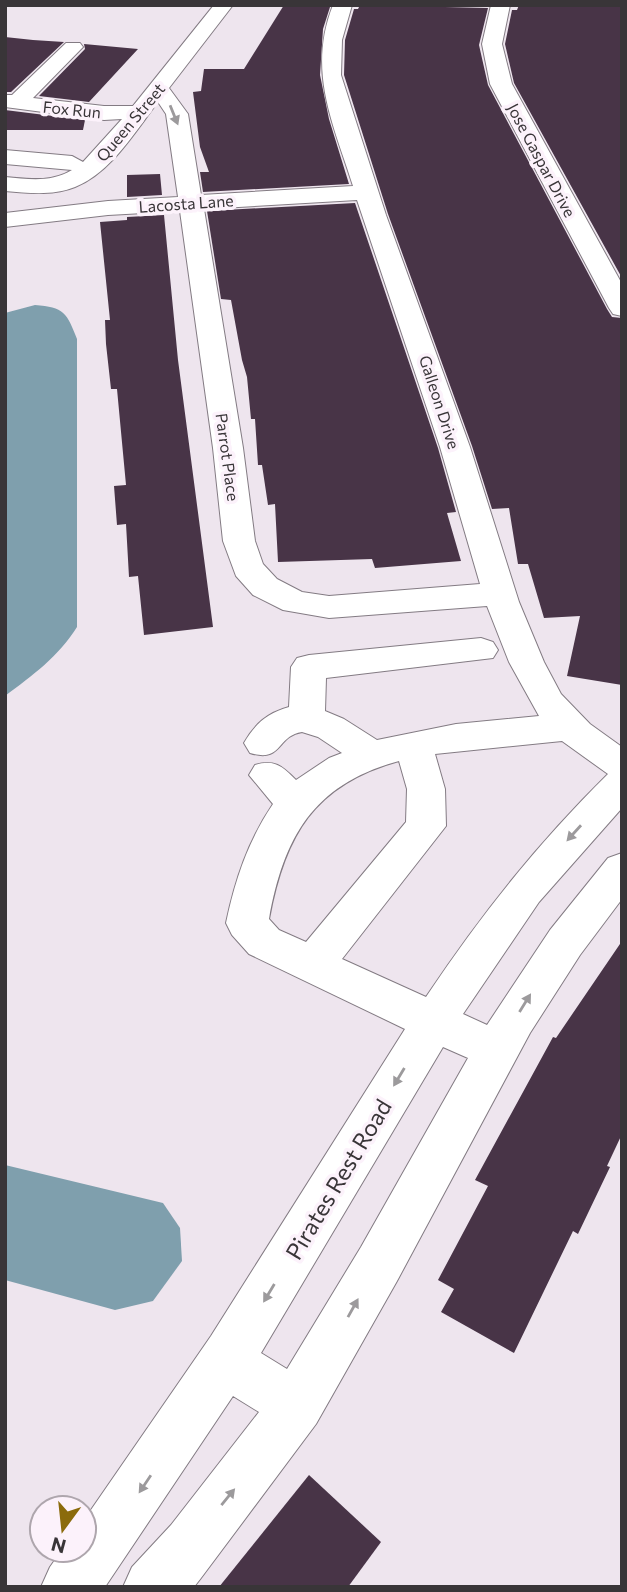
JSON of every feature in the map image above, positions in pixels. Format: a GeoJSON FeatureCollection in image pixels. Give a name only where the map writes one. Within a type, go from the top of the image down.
{"type":"FeatureCollection","features":[{"type":"Feature","properties":{"kind":"street","name":"Queen Street"},"geometry":{"type":"LineString","coordinates":[[5,184],[41,187],[68,183],[101,158],[225,5]]}},
{"type":"Feature","properties":{"kind":"street","name":"Galleon Drive"},"geometry":{"type":"LineString","coordinates":[[343,5],[333,33],[331,75],[367,192],[434,383],[500,594],[542,692],[569,727],[596,750],[622,765]]}},
{"type":"Feature","properties":{"kind":"street","name":"Jose Gaspar Drive"},"geometry":{"type":"LineString","coordinates":[[501,5],[492,27],[491,43],[501,84],[622,308]]}},
{"type":"Feature","properties":{"kind":"street"},"geometry":{"type":"LineString","coordinates":[[11,101],[73,47]]}},
{"type":"Feature","properties":{"kind":"street","name":"Parrot Place"},"geometry":{"type":"LineString","coordinates":[[159,88],[177,114],[228,448],[239,541],[248,568],[265,587],[295,602],[329,607],[500,594]]}},
{"type":"Feature","properties":{"kind":"street","name":"Fox Run"},"geometry":{"type":"LineString","coordinates":[[11,101],[104,113],[140,112]]}},
{"type":"Feature","properties":{"kind":"street"},"geometry":{"type":"LineString","coordinates":[[5,157],[66,163],[101,158]]}},
{"type":"Feature","properties":{"kind":"street","name":"Lacosta Lane"},"geometry":{"type":"LineString","coordinates":[[5,220],[189,202],[367,192]]}},
{"type":"Feature","properties":{"kind":"street"},"geometry":{"type":"LineString","coordinates":[[306,720],[309,667],[481,650]]}},
{"type":"Feature","properties":{"kind":"street"},"geometry":{"type":"LineString","coordinates":[[296,804],[266,759],[270,731],[285,722],[306,720],[331,725],[372,755]]}},
{"type":"Feature","properties":{"kind":"street"},"geometry":{"type":"LineString","coordinates":[[495,1050],[264,942],[247,923],[253,889],[271,841],[288,813],[315,784],[346,765],[396,747],[413,744],[569,727]]}},
{"type":"Feature","properties":{"kind":"street"},"geometry":{"type":"LineString","coordinates":[[313,964],[426,826],[426,789],[413,744]]}},
{"type":"Feature","properties":{"kind":"street","name":"Pirates Rest Road"},"geometry":{"type":"LineString","coordinates":[[70,1587],[136,1498],[226,1362],[433,1021],[513,905],[575,831],[622,784]]}},
{"type":"Feature","properties":{"kind":"street"},"geometry":{"type":"LineString","coordinates":[[152,1587],[262,1455],[297,1405],[495,1050],[555,956],[622,869]]}},
{"type":"Feature","properties":{"kind":"street"},"geometry":{"type":"LineString","coordinates":[[226,1362],[297,1405]]}},
{"type":"Feature","properties":{"kind":"water"},"geometry":{"type":"Polygon","coordinates":[[[35,305],[63,313],[77,339],[77,627],[53,656],[5,696],[5,313],[35,305]]]}},
{"type":"Feature","properties":{"kind":"water"},"geometry":{"type":"Polygon","coordinates":[[[5,1165],[163,1203],[180,1228],[182,1261],[153,1301],[115,1310],[5,1280],[5,1165]]]}},
{"type":"Feature","properties":{"kind":"building"},"geometry":{"type":"Polygon","coordinates":[[[284,5],[330,7],[323,29],[320,75],[329,119],[349,184],[203,192],[200,172],[209,172],[200,147],[193,92],[201,91],[204,69],[244,69],[284,5]]]}},
{"type":"Feature","properties":{"kind":"building"},"geometry":{"type":"Polygon","coordinates":[[[360,5],[488,8],[479,45],[488,85],[607,309],[612,317],[622,318],[622,685],[567,676],[580,616],[544,618],[528,564],[518,564],[509,508],[492,509],[388,214],[344,75],[345,40],[354,9],[358,9],[360,5]]]}},
{"type":"Feature","properties":{"kind":"building"},"geometry":{"type":"Polygon","coordinates":[[[519,5],[622,5],[622,278],[514,83],[505,44],[512,10],[517,10],[519,5]]]}},
{"type":"Feature","properties":{"kind":"building"},"geometry":{"type":"Polygon","coordinates":[[[5,37],[64,42],[11,92],[5,92],[5,37]]]}},
{"type":"Feature","properties":{"kind":"building"},"geometry":{"type":"Polygon","coordinates":[[[84,44],[138,49],[89,102],[39,96],[85,49],[84,44]]]}},
{"type":"Feature","properties":{"kind":"building"},"geometry":{"type":"Polygon","coordinates":[[[5,110],[85,120],[83,130],[5,130],[5,110]]]}},
{"type":"Feature","properties":{"kind":"building"},"geometry":{"type":"Polygon","coordinates":[[[160,174],[162,195],[127,197],[127,175],[160,174]]]}},
{"type":"Feature","properties":{"kind":"building"},"geometry":{"type":"Polygon","coordinates":[[[355,203],[438,448],[456,512],[447,513],[461,561],[375,568],[372,559],[278,562],[275,504],[268,505],[262,465],[258,465],[255,419],[251,419],[247,377],[231,300],[221,299],[207,211],[355,203]]]}},
{"type":"Feature","properties":{"kind":"building"},"geometry":{"type":"Polygon","coordinates":[[[164,215],[178,360],[213,627],[144,635],[138,576],[129,577],[126,524],[117,525],[114,486],[126,485],[117,389],[111,389],[106,344],[105,320],[110,320],[100,222],[164,215]]]}},
{"type":"Feature","properties":{"kind":"building"},"geometry":{"type":"Polygon","coordinates":[[[622,941],[622,1134],[607,1166],[610,1167],[578,1234],[573,1231],[514,1353],[441,1312],[454,1289],[438,1280],[488,1186],[475,1180],[553,1037],[556,1038],[622,941]]]}},
{"type":"Feature","properties":{"kind":"building"},"geometry":{"type":"Polygon","coordinates":[[[309,1475],[381,1542],[348,1587],[219,1587],[309,1475]]]}}]}
